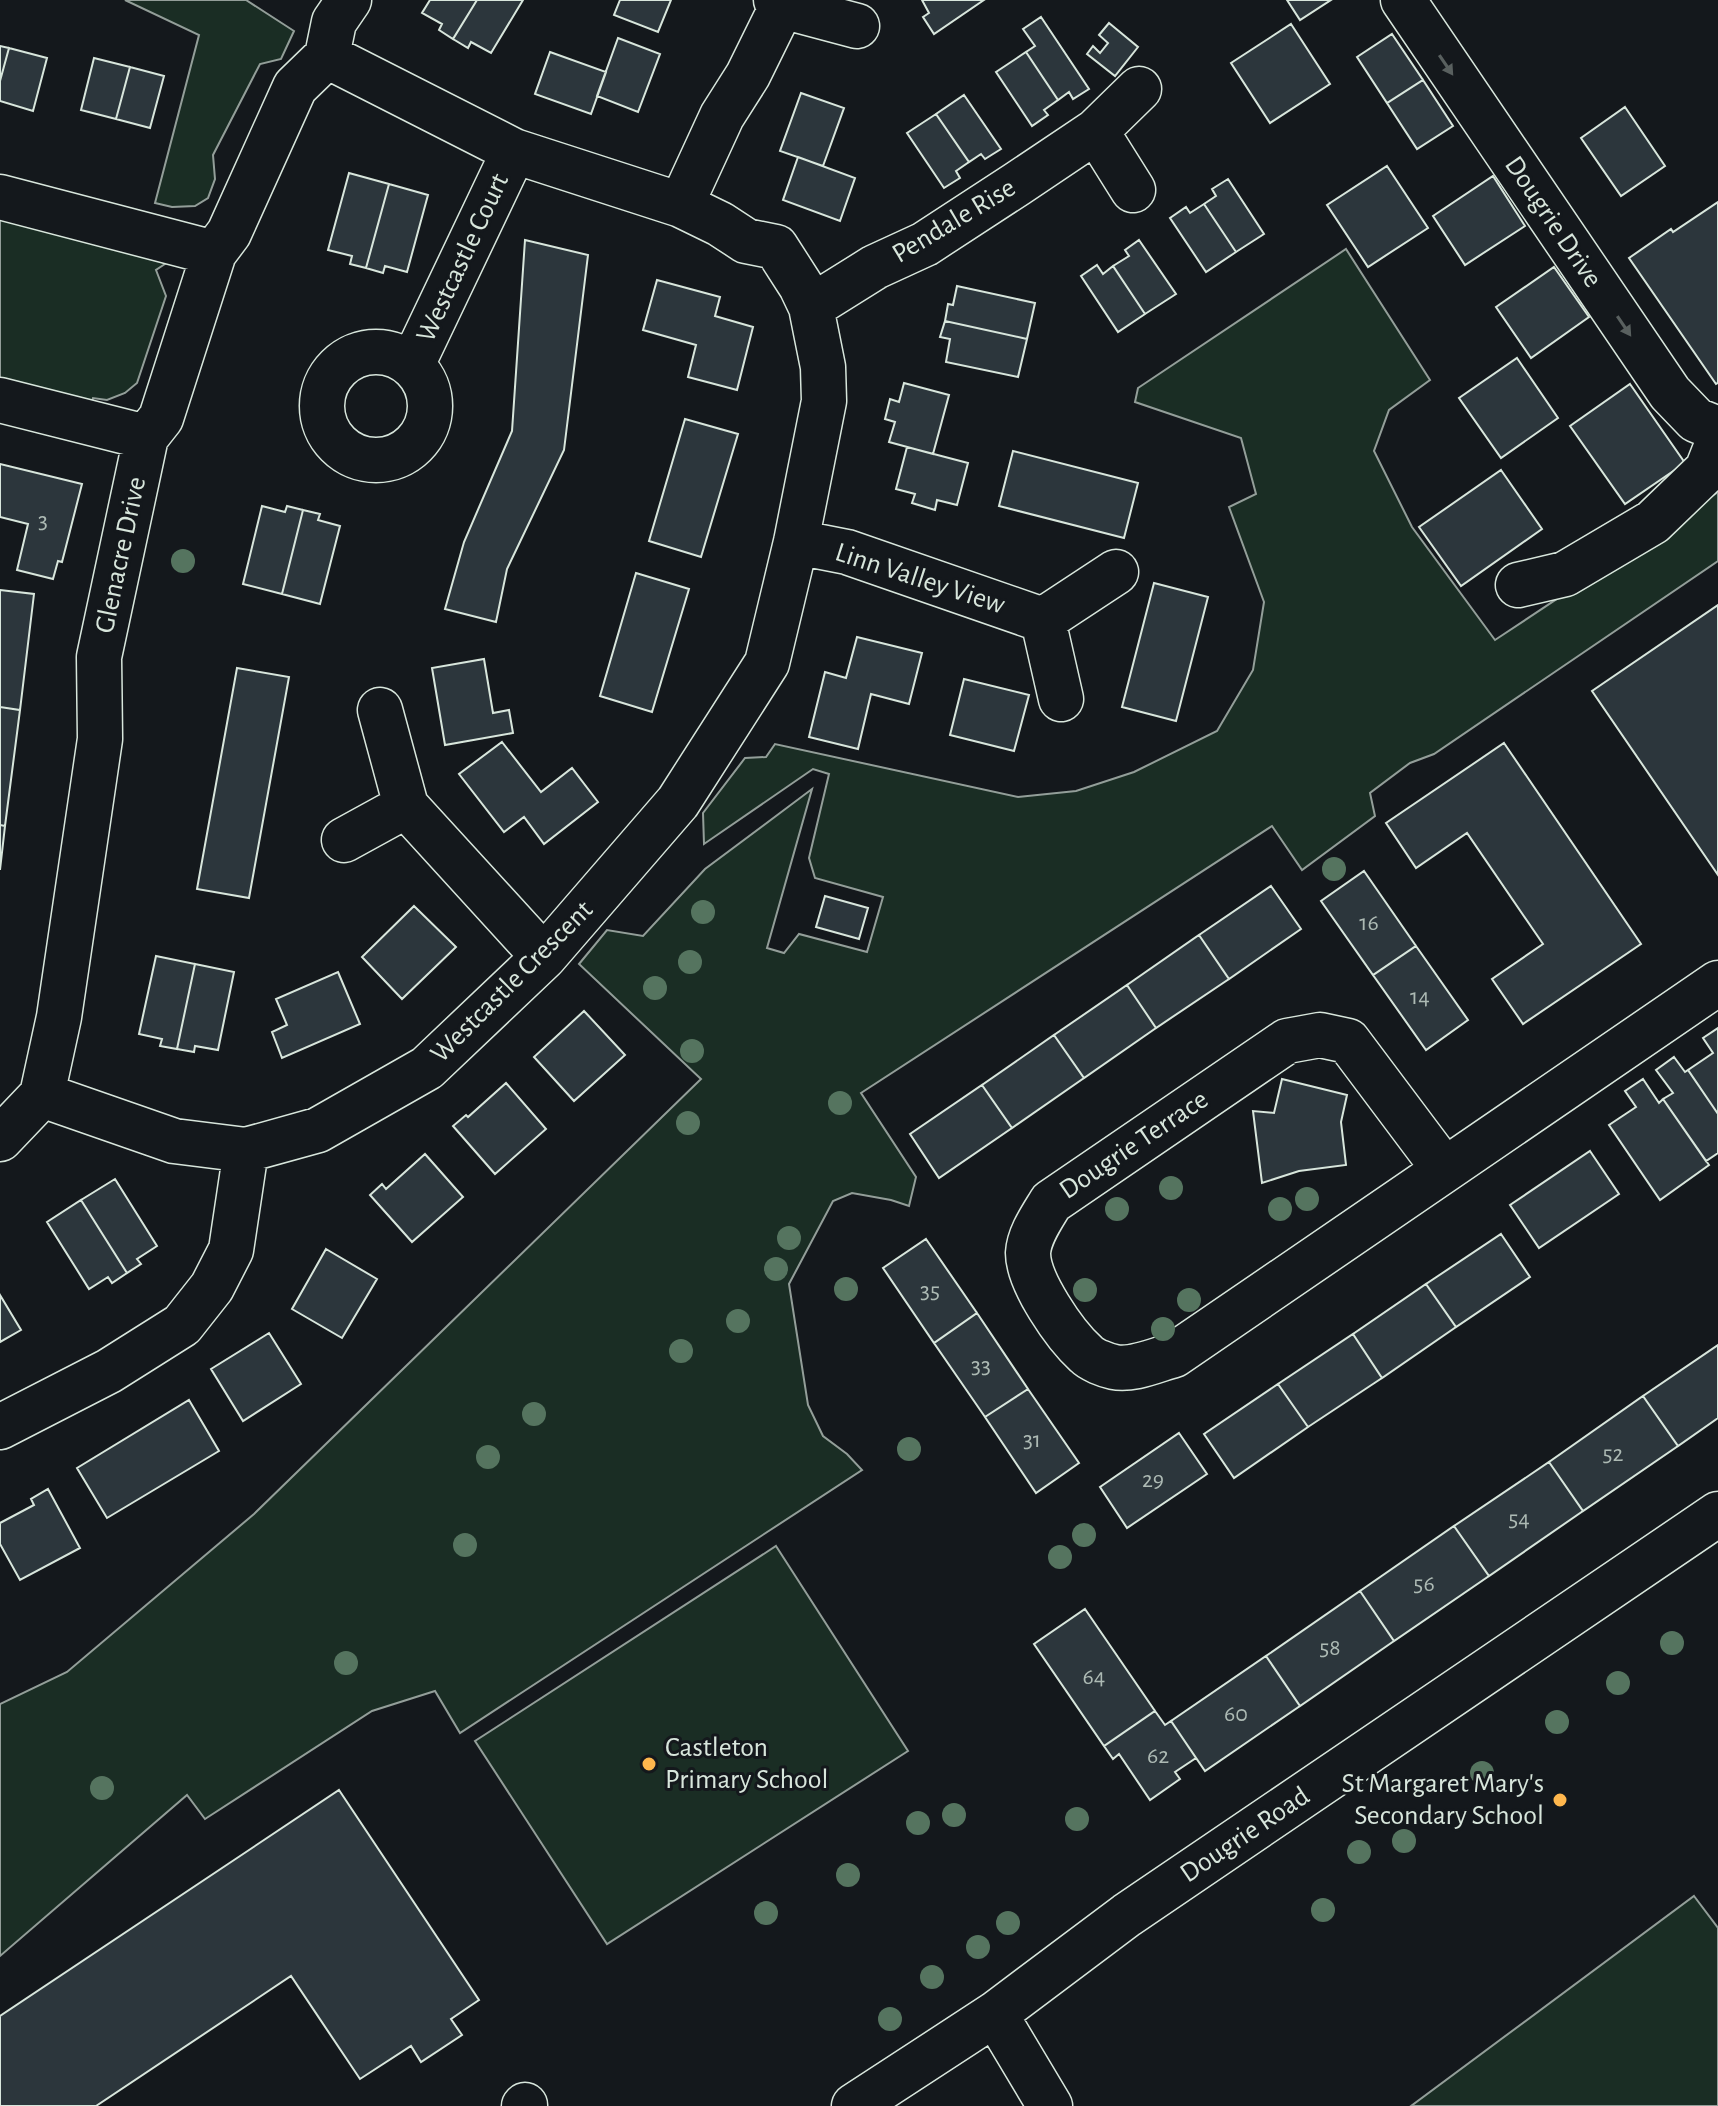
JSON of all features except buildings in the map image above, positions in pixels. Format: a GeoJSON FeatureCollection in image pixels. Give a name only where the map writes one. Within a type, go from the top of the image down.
{"type":"FeatureCollection","features":[{"type":"Feature","properties":{"kind":"street"},"geometry":{"type":"LineString","coordinates":[[327,56],[334,22],[349,0]]}},
{"type":"Feature","properties":{"kind":"street","name":"Dougrie Drive"},"geometry":{"type":"LineString","coordinates":[[1403,0],[1670,393],[1696,420],[1718,429]]}},
{"type":"Feature","properties":{"kind":"street"},"geometry":{"type":"LineString","coordinates":[[681,205],[722,116],[748,75],[779,3],[857,26]]}},
{"type":"Feature","properties":{"kind":"street","name":"Westcastle Crescent"},"geometry":{"type":"LineString","coordinates":[[42,1095],[174,1141],[246,1150],[318,1130],[427,1068],[544,957],[678,802],[767,663],[796,542],[824,401],[823,367],[811,307],[776,247],[746,241],[681,205],[514,151],[327,56]]}},
{"type":"Feature","properties":{"kind":"street","name":"Glenacre Drive"},"geometry":{"type":"LineString","coordinates":[[42,1095],[59,1017],[100,739],[99,657],[146,437],[161,418],[214,253],[229,233],[295,87],[327,56]]}},
{"type":"Feature","properties":{"kind":"street","name":"Pendale Rise"},"geometry":{"type":"LineString","coordinates":[[811,307],[875,267],[925,244],[1096,131],[1139,89]]}},
{"type":"Feature","properties":{"kind":"street"},"geometry":{"type":"LineString","coordinates":[[1096,131],[1133,190]]}},
{"type":"Feature","properties":{"kind":"street","name":"Westcastle Court"},"geometry":{"type":"LineString","coordinates":[[412,365],[514,151]]}},
{"type":"Feature","properties":{"kind":"street"},"geometry":{"type":"LineString","coordinates":[[0,197],[214,253]]}},
{"type":"Feature","properties":{"kind":"street"},"geometry":{"type":"LineString","coordinates":[[0,400],[146,437]]}},
{"type":"Feature","properties":{"kind":"street"},"geometry":{"type":"LineString","coordinates":[[1518,585],[1565,574],[1653,522],[1707,470],[1718,442]]}},
{"type":"Feature","properties":{"kind":"street","name":"Linn Valley View"},"geometry":{"type":"LineString","coordinates":[[796,542],[847,552],[1043,620]]}},
{"type":"Feature","properties":{"kind":"street","name":"Linn Valley View"},"geometry":{"type":"LineString","coordinates":[[1043,620],[1116,572]]}},
{"type":"Feature","properties":{"kind":"street","name":"Linn Valley View"},"geometry":{"type":"LineString","coordinates":[[1043,620],[1061,699]]}},
{"type":"Feature","properties":{"kind":"street"},"geometry":{"type":"LineString","coordinates":[[380,710],[406,806],[544,957]]}},
{"type":"Feature","properties":{"kind":"street"},"geometry":{"type":"LineString","coordinates":[[344,840],[406,806]]}},
{"type":"Feature","properties":{"kind":"street","name":"Dougrie Terrace"},"geometry":{"type":"LineString","coordinates":[[1444,1169],[1348,1041],[1320,1035],[1287,1041],[1051,1202],[1032,1236],[1028,1253],[1033,1275],[1060,1324],[1088,1357],[1116,1368],[1137,1366],[1174,1355],[1718,983]]}},
{"type":"Feature","properties":{"kind":"street"},"geometry":{"type":"LineString","coordinates":[[0,1139],[42,1095]]}},
{"type":"Feature","properties":{"kind":"street"},"geometry":{"type":"LineString","coordinates":[[0,1427],[109,1371],[182,1325],[212,1287],[231,1250],[246,1150]]}},
{"type":"Feature","properties":{"kind":"street","name":"Dougrie Road"},"geometry":{"type":"LineString","coordinates":[[854,2106],[995,2014],[1127,1915],[1718,1514]]}},
{"type":"Feature","properties":{"kind":"street"},"geometry":{"type":"LineString","coordinates":[[995,2014],[1050,2106]]}},
{"type":"Feature","properties":{"kind":"green space"},"geometry":{"type":"Polygon","coordinates":[[[125,0],[246,0],[294,31],[281,59],[260,64],[213,155],[215,179],[208,198],[195,206],[172,207],[155,203],[199,35],[125,0]]]}},
{"type":"Feature","properties":{"kind":"green space"},"geometry":{"type":"Polygon","coordinates":[[[0,213],[154,254],[165,264],[156,270],[166,296],[137,383],[125,393],[107,400],[93,398],[90,409],[0,387],[0,213]]]}},
{"type":"Feature","properties":{"kind":"green space"},"geometry":{"type":"Polygon","coordinates":[[[1346,249],[1430,380],[1389,410],[1374,451],[1412,527],[1495,640],[1718,492],[1718,561],[1434,754],[1410,763],[1370,793],[1375,816],[1302,870],[1272,826],[861,1093],[916,1177],[909,1206],[852,1193],[833,1201],[789,1284],[808,1405],[823,1436],[862,1470],[460,1733],[435,1691],[372,1711],[205,1819],[187,1795],[0,1956],[0,1704],[67,1672],[254,1514],[701,1079],[579,964],[607,930],[643,936],[705,869],[812,789],[767,948],[784,953],[799,934],[867,952],[883,897],[815,878],[809,858],[829,774],[813,769],[704,844],[703,813],[745,758],[766,757],[775,744],[1018,797],[1076,791],[1134,772],[1217,731],[1253,670],[1264,602],[1229,507],[1256,494],[1241,438],[1135,402],[1138,388],[1346,249]]]}},
{"type":"Feature","properties":{"kind":"green space"},"geometry":{"type":"Polygon","coordinates":[[[776,1546],[908,1751],[607,1944],[475,1741],[776,1546]]]}},
{"type":"Feature","properties":{"kind":"green space"},"geometry":{"type":"Polygon","coordinates":[[[1694,1896],[1718,1928],[1718,2106],[1411,2106],[1694,1896]]]}},
{"type":"Feature","properties":{"kind":"place","name":"Castleton Primary School"},"geometry":{"type":"Point","coordinates":[649,1764]}},
{"type":"Feature","properties":{"kind":"place","name":"St Margaret Mary's Secondary School"},"geometry":{"type":"Point","coordinates":[1560,1800]}}]}
